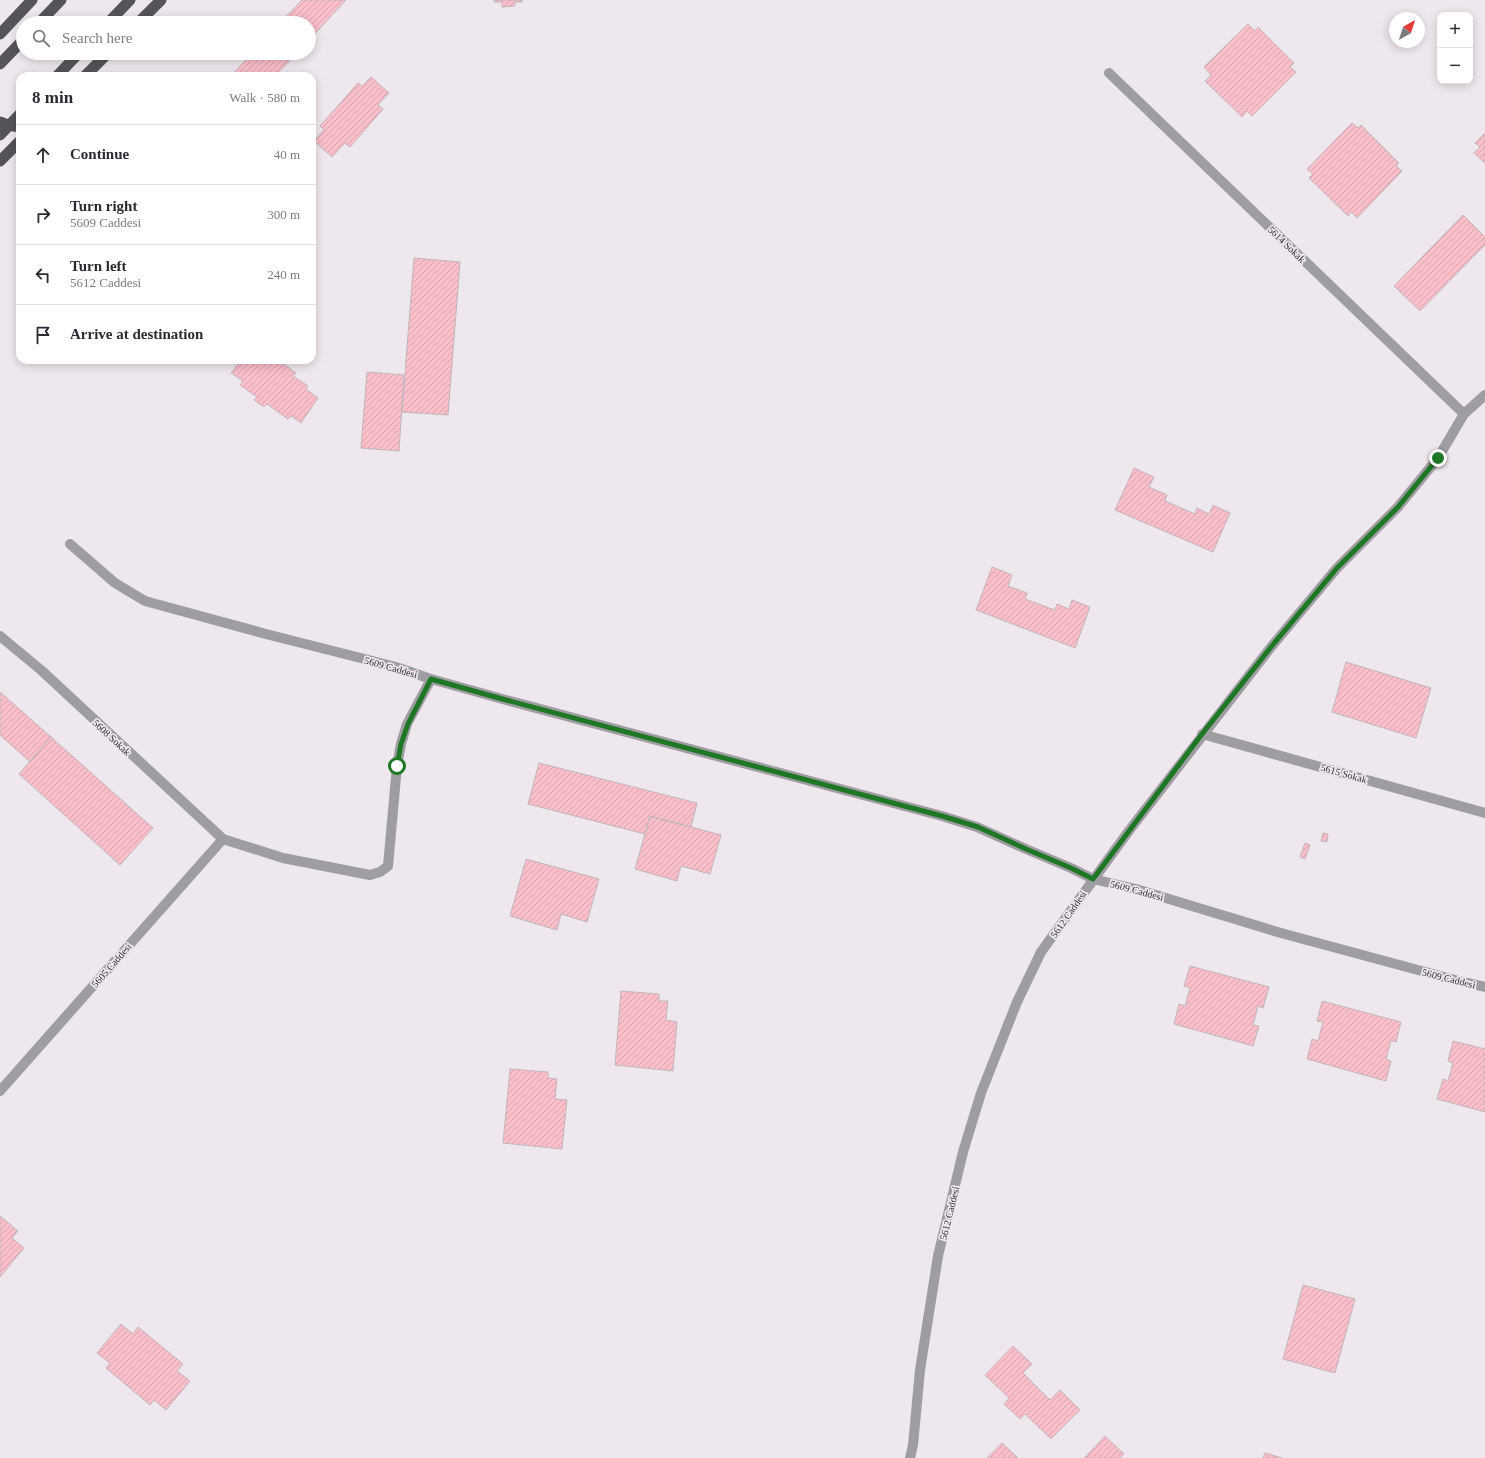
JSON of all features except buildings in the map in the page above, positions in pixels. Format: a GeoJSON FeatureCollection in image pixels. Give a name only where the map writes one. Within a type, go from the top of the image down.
{"type":"FeatureCollection","features":[{"type":"Feature","properties":{"kind":"highway"},"geometry":{"type":"LineString","coordinates":[[17,16],[32,0]]}},
{"type":"Feature","properties":{"kind":"highway"},"geometry":{"type":"LineString","coordinates":[[45,16],[60,0]]}},
{"type":"Feature","properties":{"kind":"highway"},"geometry":{"type":"LineString","coordinates":[[115,16],[130,0]]}},
{"type":"Feature","properties":{"kind":"highway"},"geometry":{"type":"LineString","coordinates":[[145,16],[161,0]]}},
{"type":"Feature","properties":{"kind":"highway"},"geometry":{"type":"LineString","coordinates":[[0,34],[16,17]]}},
{"type":"Feature","properties":{"kind":"highway"},"geometry":{"type":"LineString","coordinates":[[0,64],[16,47]]}},
{"type":"Feature","properties":{"kind":"highway"},"geometry":{"type":"LineString","coordinates":[[61,72],[72,60]]}},
{"type":"Feature","properties":{"kind":"highway"},"geometry":{"type":"LineString","coordinates":[[89,72],[101,60]]}},
{"type":"Feature","properties":{"kind":"highway"},"geometry":{"type":"LineString","coordinates":[[0,135],[16,118]]}},
{"type":"Feature","properties":{"kind":"highway"},"geometry":{"type":"LineString","coordinates":[[0,122],[16,126]]}},
{"type":"Feature","properties":{"kind":"highway"},"geometry":{"type":"LineString","coordinates":[[0,161],[16,145]]}},
{"type":"Feature","properties":{"kind":"street","name":"5614 Sokak"},"geometry":{"type":"LineString","coordinates":[[1109,73],[1464,414]]}},
{"type":"Feature","properties":{"kind":"street","name":"5612 Caddesi"},"geometry":{"type":"LineString","coordinates":[[910,1458],[913,1445],[920,1370],[938,1256],[964,1152],[981,1093],[1015,1009],[1041,952],[1093,879],[1202,734],[1271,647],[1337,568],[1398,507],[1438,458],[1464,414],[1485,394]]}},
{"type":"Feature","properties":{"kind":"street","name":"5609 Caddesi"},"geometry":{"type":"LineString","coordinates":[[70,544],[115,583],[145,601],[396,667],[431,679],[514,702],[978,827],[1093,879],[1150,893],[1281,933],[1485,987]]}},
{"type":"Feature","properties":{"kind":"street","name":"5608 Sokak"},"geometry":{"type":"LineString","coordinates":[[0,636],[41,670],[223,838]]}},
{"type":"Feature","properties":{"kind":"street"},"geometry":{"type":"LineString","coordinates":[[223,838],[283,858],[370,875],[380,872],[388,866],[397,766],[401,744],[408,724],[431,679]]}},
{"type":"Feature","properties":{"kind":"street","name":"5615 Sokak"},"geometry":{"type":"LineString","coordinates":[[1202,734],[1485,813]]}},
{"type":"Feature","properties":{"kind":"street","name":"5605 Caddesi"},"geometry":{"type":"LineString","coordinates":[[0,1091],[223,838]]}},
{"type":"Feature","properties":{"kind":"route"},"geometry":{"type":"LineString","coordinates":[[397,766],[401,744],[408,724],[431,679],[942,816],[978,827],[1093,879],[1202,734],[1271,647],[1337,568],[1398,507],[1438,458]]}}]}
